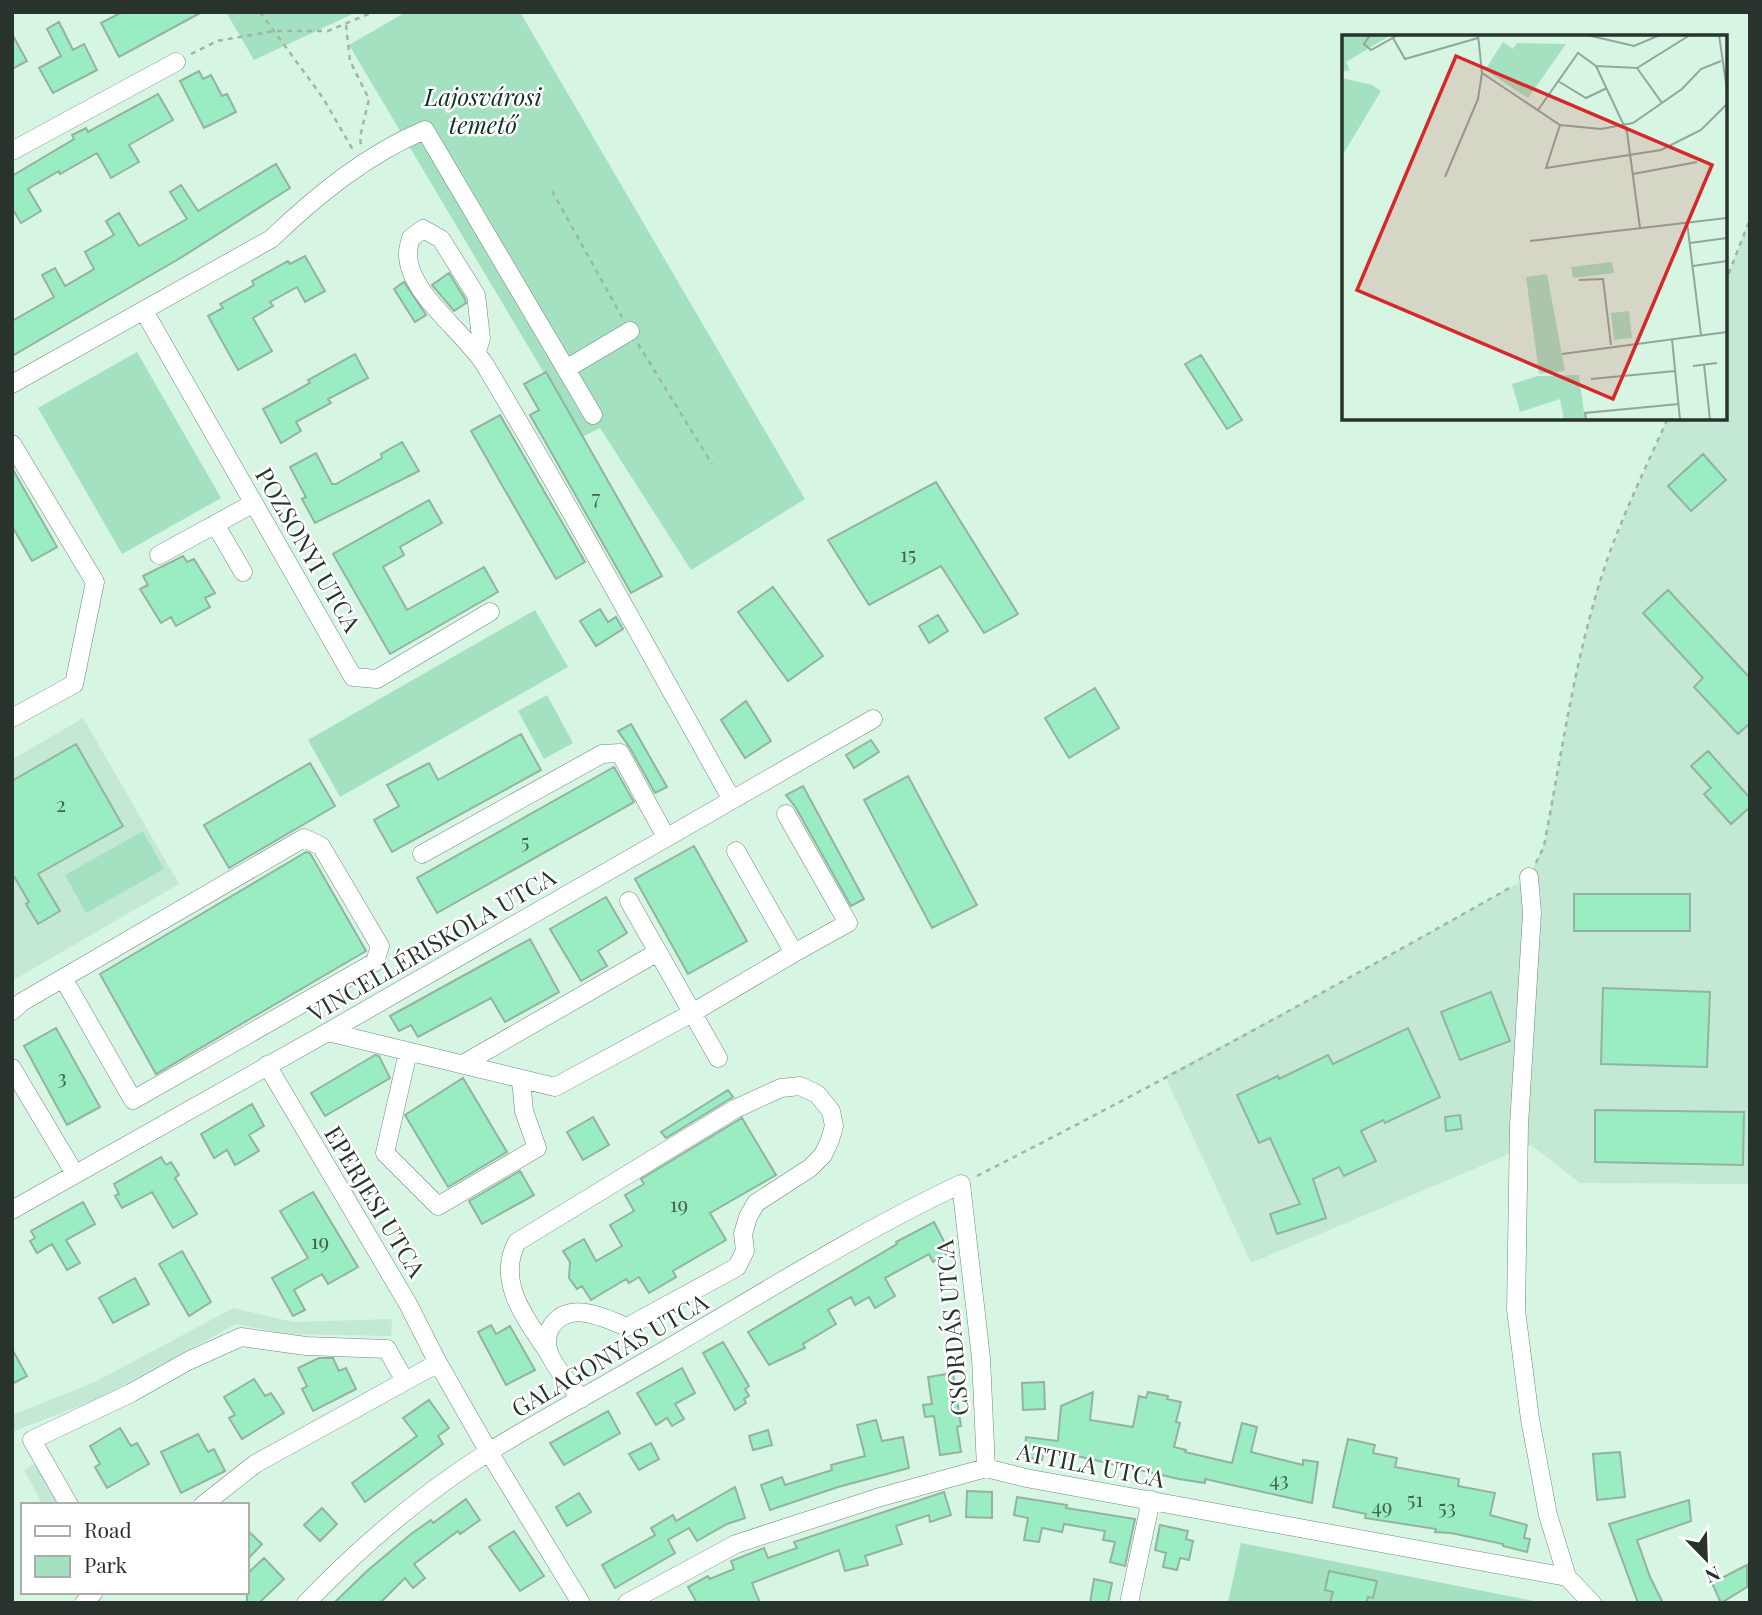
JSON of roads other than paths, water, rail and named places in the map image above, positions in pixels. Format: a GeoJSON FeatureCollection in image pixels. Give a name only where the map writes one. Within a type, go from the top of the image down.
{"type":"FeatureCollection","features":[{"type":"Feature","properties":{"kind":"street"},"geometry":{"type":"LineString","coordinates":[[12,151],[176,62]]}},
{"type":"Feature","properties":{"kind":"street"},"geometry":{"type":"LineString","coordinates":[[12,384],[271,239],[303,208],[362,165],[405,138],[425,130],[593,415]]}},
{"type":"Feature","properties":{"kind":"street"},"geometry":{"type":"LineString","coordinates":[[477,352],[481,338],[476,295],[442,239],[423,229],[411,238],[408,253],[411,268],[425,296],[477,352],[733,800]]}},
{"type":"Feature","properties":{"kind":"street","name":"POZSONYI UTCA"},"geometry":{"type":"LineString","coordinates":[[144,312],[353,677],[377,679],[490,612]]}},
{"type":"Feature","properties":{"kind":"street"},"geometry":{"type":"LineString","coordinates":[[566,369],[630,331]]}},
{"type":"Feature","properties":{"kind":"street"},"geometry":{"type":"LineString","coordinates":[[12,444],[94,582],[74,684],[12,718]]}},
{"type":"Feature","properties":{"kind":"street"},"geometry":{"type":"LineString","coordinates":[[159,555],[254,503]]}},
{"type":"Feature","properties":{"kind":"street"},"geometry":{"type":"LineString","coordinates":[[215,524],[243,572]]}},
{"type":"Feature","properties":{"kind":"street","name":"VINCELLÉRISKOLA UTCA"},"geometry":{"type":"LineString","coordinates":[[12,1210],[873,719]]}},
{"type":"Feature","properties":{"kind":"street"},"geometry":{"type":"LineString","coordinates":[[422,855],[602,754],[620,753],[666,837]]}},
{"type":"Feature","properties":{"kind":"street"},"geometry":{"type":"LineString","coordinates":[[328,1032],[555,1087],[692,1013],[848,923],[786,814]]}},
{"type":"Feature","properties":{"kind":"street"},"geometry":{"type":"LineString","coordinates":[[12,1011],[23,1002],[64,978],[304,838],[321,846],[380,946],[375,961],[133,1100],[64,978]]}},
{"type":"Feature","properties":{"kind":"street"},"geometry":{"type":"LineString","coordinates":[[736,851],[794,953]]}},
{"type":"Feature","properties":{"kind":"street"},"geometry":{"type":"LineString","coordinates":[[1529,877],[1532,913],[1519,1125],[1516,1310],[1530,1419],[1548,1514],[1567,1577],[1592,1603]]}},
{"type":"Feature","properties":{"kind":"street"},"geometry":{"type":"LineString","coordinates":[[629,901],[718,1058]]}},
{"type":"Feature","properties":{"kind":"street"},"geometry":{"type":"LineString","coordinates":[[463,1064],[658,952]]}},
{"type":"Feature","properties":{"kind":"street"},"geometry":{"type":"LineString","coordinates":[[408,1052],[385,1153],[438,1206],[537,1148],[524,1111],[521,1079]]}},
{"type":"Feature","properties":{"kind":"street","name":"EPERJESI UTCA"},"geometry":{"type":"LineString","coordinates":[[267,1065],[408,1304],[489,1452],[581,1603]]}},
{"type":"Feature","properties":{"kind":"street"},"geometry":{"type":"LineString","coordinates":[[12,1068],[75,1174]]}},
{"type":"Feature","properties":{"kind":"street"},"geometry":{"type":"LineString","coordinates":[[550,1355],[546,1338],[552,1325],[565,1314],[581,1312],[598,1315],[627,1327],[737,1267],[745,1251],[743,1234],[748,1217],[756,1203],[810,1168],[823,1155],[830,1140],[834,1126],[831,1111],[817,1094],[800,1086],[780,1088],[736,1109],[517,1242],[510,1255],[512,1294],[550,1355],[580,1399]]}},
{"type":"Feature","properties":{"kind":"street","name":"GALAGONYÁS UTCA"},"geometry":{"type":"LineString","coordinates":[[306,1603],[335,1572],[407,1511],[489,1452],[791,1274],[961,1184]]}},
{"type":"Feature","properties":{"kind":"street","name":"CSORDÁS UTCA"},"geometry":{"type":"LineString","coordinates":[[961,1184],[981,1358],[986,1468]]}},
{"type":"Feature","properties":{"kind":"street"},"geometry":{"type":"LineString","coordinates":[[68,1503],[32,1440],[241,1337],[306,1346],[387,1349],[405,1381]]}},
{"type":"Feature","properties":{"kind":"street"},"geometry":{"type":"LineString","coordinates":[[206,1503],[255,1464],[438,1363]]}},
{"type":"Feature","properties":{"kind":"street","name":"ATTILA UTCA"},"geometry":{"type":"LineString","coordinates":[[627,1603],[736,1544],[877,1497],[986,1468],[1567,1577]]}},
{"type":"Feature","properties":{"kind":"street"},"geometry":{"type":"LineString","coordinates":[[1129,1603],[1151,1500]]}},
{"type":"Feature","properties":{"kind":"park label","name":"Lajosvárosi temető"},"geometry":{"type":"Point","coordinates":[483,110]}}]}
